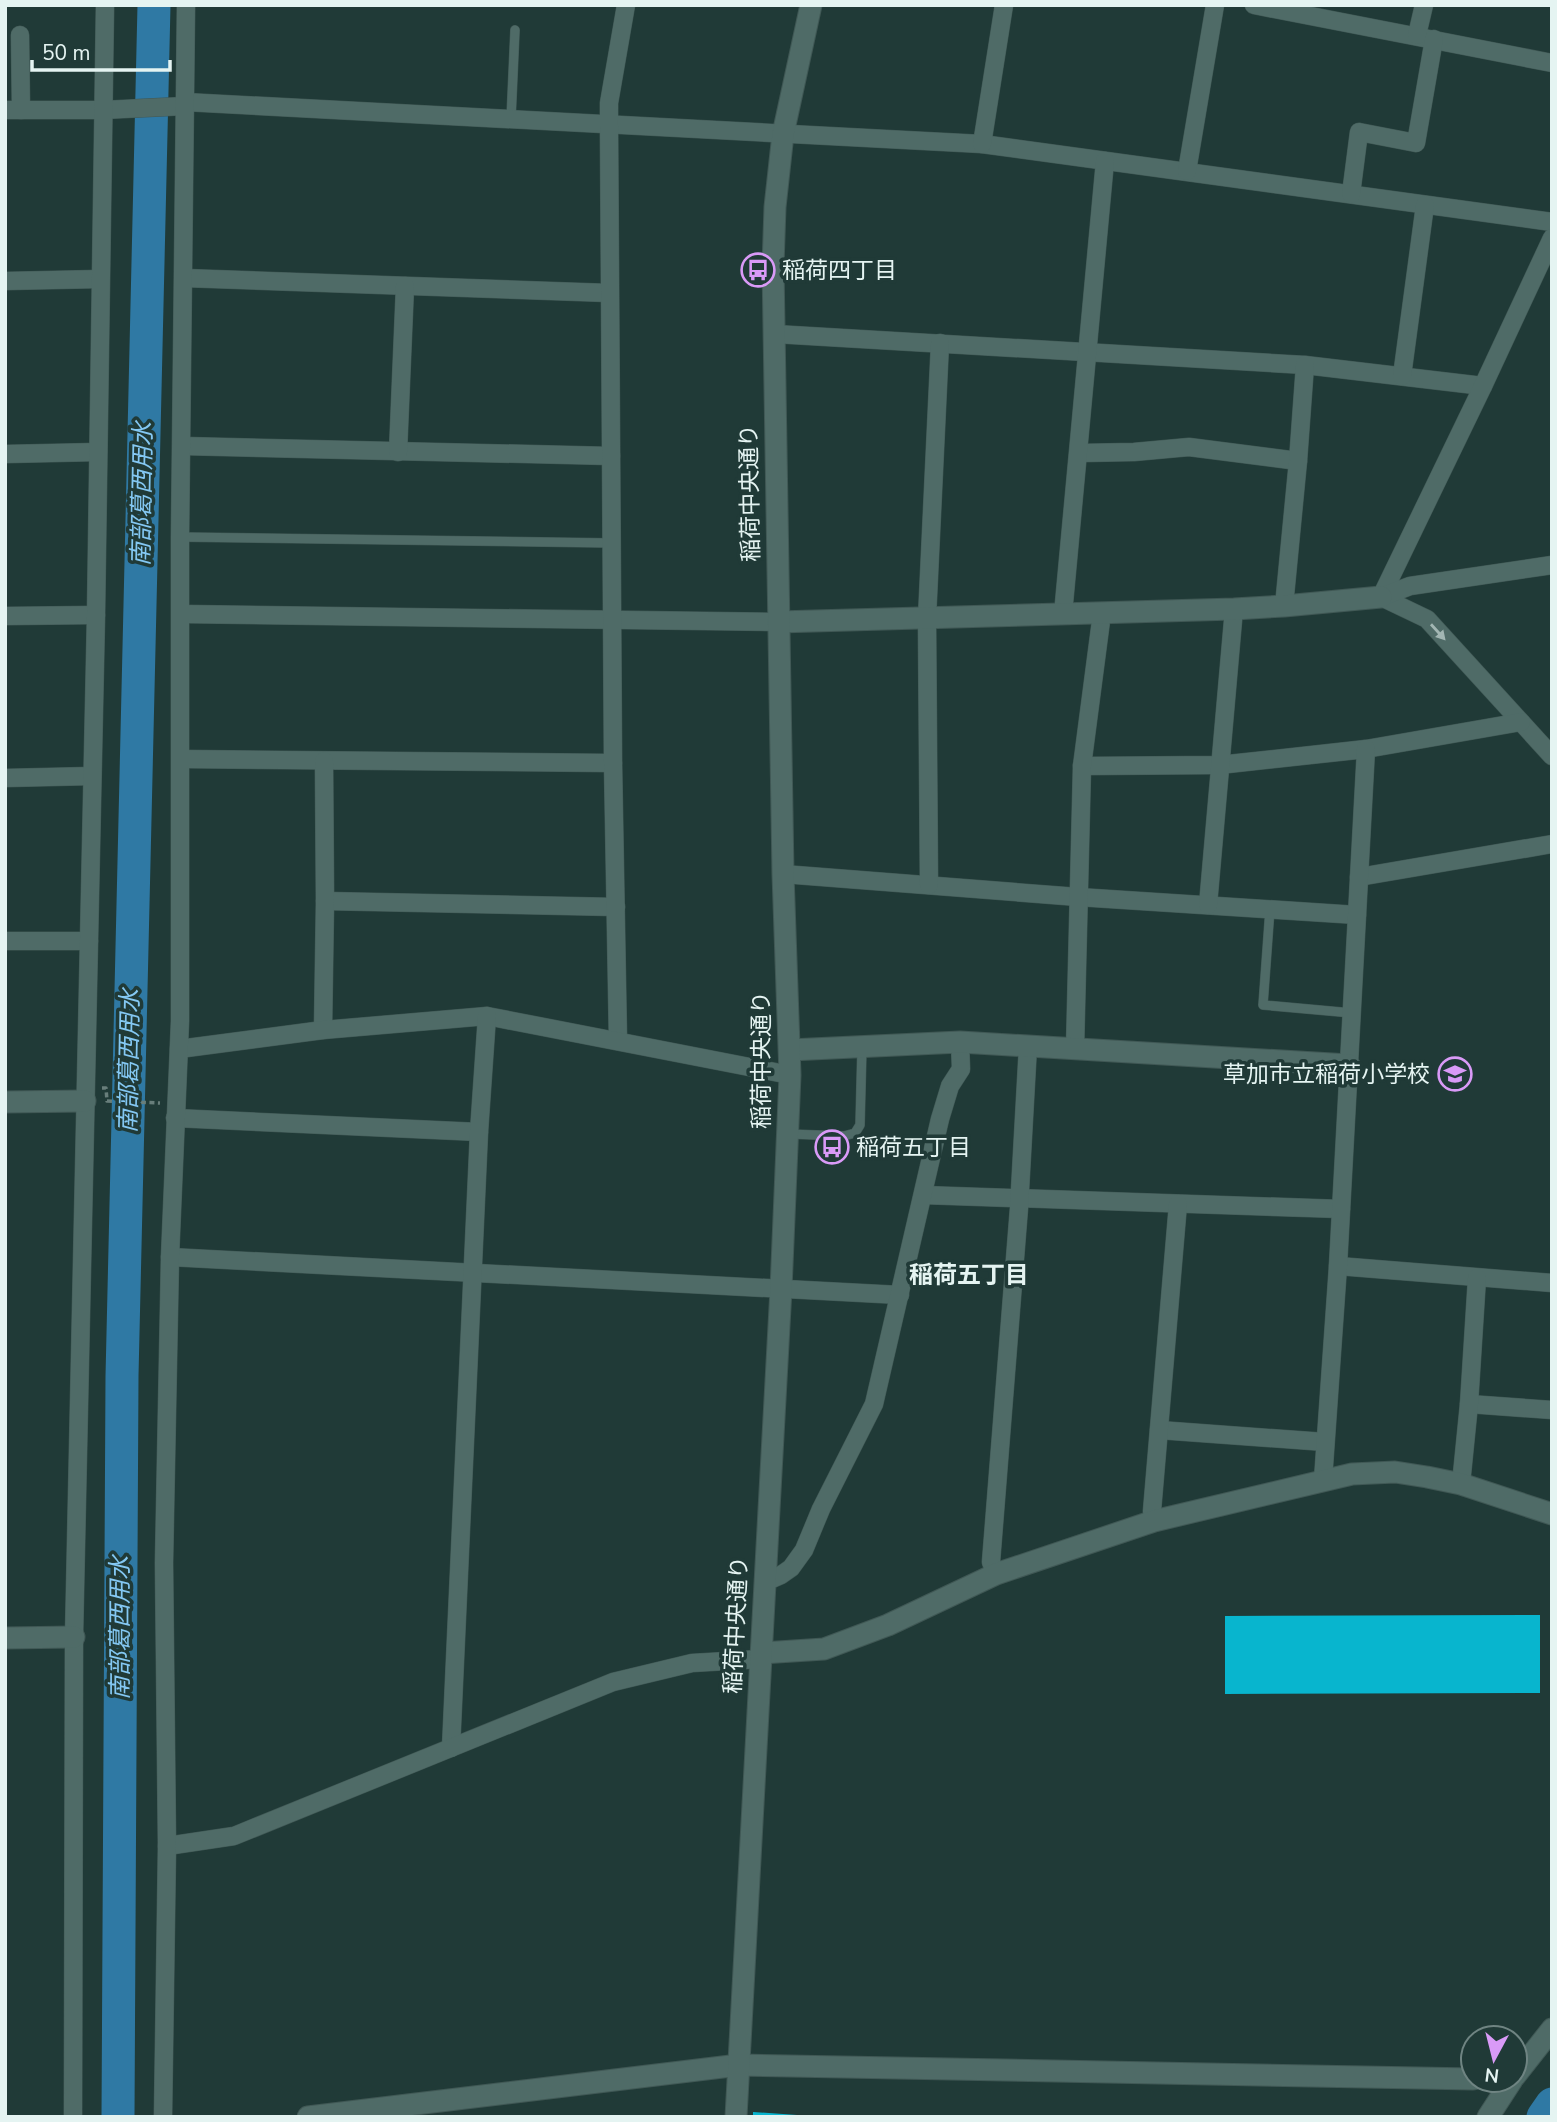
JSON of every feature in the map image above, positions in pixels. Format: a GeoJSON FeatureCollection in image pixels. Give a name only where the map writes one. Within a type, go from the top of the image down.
{"type":"FeatureCollection","features":[{"type":"Feature","properties":{"kind":"street"},"geometry":{"type":"LineString","coordinates":[[73,2117],[74,1637],[96,615],[105,5]]}},
{"type":"Feature","properties":{"kind":"street"},"geometry":{"type":"LineString","coordinates":[[163,2117],[167,1846],[164,1563],[170,1257],[179,1049],[180,537],[186,5]]}},
{"type":"Feature","properties":{"kind":"street"},"geometry":{"type":"LineString","coordinates":[[618,1041],[613,763],[609,125],[626,5]]}},
{"type":"Feature","properties":{"kind":"street","name":"稲荷中央通り"},"geometry":{"type":"LineString","coordinates":[[736,2117],[790,1075],[783,874],[773,255],[783,134],[811,5]]}},
{"type":"Feature","properties":{"kind":"street"},"geometry":{"type":"LineString","coordinates":[[982,144],[1004,5]]}},
{"type":"Feature","properties":{"kind":"street"},"geometry":{"type":"LineString","coordinates":[[1187,171],[1215,5]]}},
{"type":"Feature","properties":{"kind":"street"},"geometry":{"type":"LineString","coordinates":[[1254,5],[1552,63]]}},
{"type":"Feature","properties":{"kind":"street"},"geometry":{"type":"LineString","coordinates":[[1351,194],[1359,132],[1416,143],[1426,37],[1424,5]]}},
{"type":"Feature","properties":{"kind":"street"},"geometry":{"type":"LineString","coordinates":[[20,35],[13,110],[103,110],[185,104],[982,144],[1552,222]]}},
{"type":"Feature","properties":{"kind":"street"},"geometry":{"type":"LineString","coordinates":[[1063,614],[1105,161]]}},
{"type":"Feature","properties":{"kind":"street"},"geometry":{"type":"LineString","coordinates":[[1402,376],[1425,205]]}},
{"type":"Feature","properties":{"kind":"street"},"geometry":{"type":"LineString","coordinates":[[1381,597],[1552,238]]}},
{"type":"Feature","properties":{"kind":"street"},"geometry":{"type":"LineString","coordinates":[[184,278],[609,293]]}},
{"type":"Feature","properties":{"kind":"street"},"geometry":{"type":"LineString","coordinates":[[5,281],[100,279]]}},
{"type":"Feature","properties":{"kind":"street"},"geometry":{"type":"LineString","coordinates":[[398,452],[405,286]]}},
{"type":"Feature","properties":{"kind":"street"},"geometry":{"type":"LineString","coordinates":[[775,334],[1305,365],[1483,386]]}},
{"type":"Feature","properties":{"kind":"street"},"geometry":{"type":"LineString","coordinates":[[929,885],[927,618],[940,343]]}},
{"type":"Feature","properties":{"kind":"street"},"geometry":{"type":"LineString","coordinates":[[1284,606],[1305,365]]}},
{"type":"Feature","properties":{"kind":"street"},"geometry":{"type":"LineString","coordinates":[[183,446],[611,457]]}},
{"type":"Feature","properties":{"kind":"street"},"geometry":{"type":"LineString","coordinates":[[1080,453],[1189,447],[1298,461]]}},
{"type":"Feature","properties":{"kind":"street"},"geometry":{"type":"LineString","coordinates":[[5,454],[98,452]]}},
{"type":"Feature","properties":{"kind":"street"},"geometry":{"type":"LineString","coordinates":[[181,614],[778,622],[1102,613],[1284,606],[1381,597],[1410,586],[1552,565]]}},
{"type":"Feature","properties":{"kind":"street"},"geometry":{"type":"LineString","coordinates":[[1381,597],[1427,619],[1552,756]]}},
{"type":"Feature","properties":{"kind":"street"},"geometry":{"type":"LineString","coordinates":[[1208,905],[1234,608]]}},
{"type":"Feature","properties":{"kind":"street"},"geometry":{"type":"LineString","coordinates":[[1075,1049],[1082,766],[1102,613]]}},
{"type":"Feature","properties":{"kind":"street"},"geometry":{"type":"LineString","coordinates":[[5,616],[96,615]]}},
{"type":"Feature","properties":{"kind":"street"},"geometry":{"type":"LineString","coordinates":[[1082,766],[1219,765],[1366,749],[1521,722]]}},
{"type":"Feature","properties":{"kind":"street"},"geometry":{"type":"LineString","coordinates":[[1323,1480],[1338,1266],[1366,749]]}},
{"type":"Feature","properties":{"kind":"street"},"geometry":{"type":"LineString","coordinates":[[181,759],[613,763]]}},
{"type":"Feature","properties":{"kind":"street"},"geometry":{"type":"LineString","coordinates":[[323,1030],[324,761]]}},
{"type":"Feature","properties":{"kind":"street"},"geometry":{"type":"LineString","coordinates":[[5,778],[92,776]]}},
{"type":"Feature","properties":{"kind":"street"},"geometry":{"type":"LineString","coordinates":[[1359,877],[1552,844]]}},
{"type":"Feature","properties":{"kind":"street"},"geometry":{"type":"LineString","coordinates":[[783,874],[1357,915]]}},
{"type":"Feature","properties":{"kind":"street"},"geometry":{"type":"LineString","coordinates":[[325,901],[615,906]]}},
{"type":"Feature","properties":{"kind":"street"},"geometry":{"type":"LineString","coordinates":[[5,941],[89,941]]}},
{"type":"Feature","properties":{"kind":"street"},"geometry":{"type":"LineString","coordinates":[[179,1049],[323,1030],[486,1016],[790,1075]]}},
{"type":"Feature","properties":{"kind":"street"},"geometry":{"type":"LineString","coordinates":[[451,1748],[486,1016]]}},
{"type":"Feature","properties":{"kind":"street"},"geometry":{"type":"LineString","coordinates":[[790,1050],[960,1042],[1349,1065]]}},
{"type":"Feature","properties":{"kind":"street"},"geometry":{"type":"LineString","coordinates":[[765,1582],[791,1567],[804,1550],[821,1509],[874,1404],[946,1097],[961,1069],[960,1042]]}},
{"type":"Feature","properties":{"kind":"street"},"geometry":{"type":"LineString","coordinates":[[996,1574],[991,1562],[1028,1046]]}},
{"type":"Feature","properties":{"kind":"street"},"geometry":{"type":"LineString","coordinates":[[5,1102],[85,1101]]}},
{"type":"Feature","properties":{"kind":"street"},"geometry":{"type":"LineString","coordinates":[[175,1118],[479,1132]]}},
{"type":"Feature","properties":{"kind":"street"},"geometry":{"type":"LineString","coordinates":[[923,1195],[1341,1209]]}},
{"type":"Feature","properties":{"kind":"street"},"geometry":{"type":"LineString","coordinates":[[1154,1521],[1152,1511],[1178,1204]]}},
{"type":"Feature","properties":{"kind":"street"},"geometry":{"type":"LineString","coordinates":[[170,1257],[900,1295]]}},
{"type":"Feature","properties":{"kind":"street"},"geometry":{"type":"LineString","coordinates":[[1338,1266],[1552,1283]]}},
{"type":"Feature","properties":{"kind":"street"},"geometry":{"type":"LineString","coordinates":[[1461,1484],[1469,1405],[1476,1278]]}},
{"type":"Feature","properties":{"kind":"street"},"geometry":{"type":"LineString","coordinates":[[1469,1405],[1552,1410]]}},
{"type":"Feature","properties":{"kind":"street"},"geometry":{"type":"LineString","coordinates":[[1159,1430],[1325,1442]]}},
{"type":"Feature","properties":{"kind":"street"},"geometry":{"type":"LineString","coordinates":[[167,1846],[234,1836],[613,1682],[692,1663],[824,1649],[888,1625],[996,1574],[1154,1521],[1323,1480],[1352,1474],[1395,1472],[1461,1484],[1552,1514]]}},
{"type":"Feature","properties":{"kind":"street"},"geometry":{"type":"LineString","coordinates":[[5,1638],[74,1637]]}},
{"type":"Feature","properties":{"kind":"street"},"geometry":{"type":"LineString","coordinates":[[1529,2059],[1552,2029]]}},
{"type":"Feature","properties":{"kind":"street"},"geometry":{"type":"LineString","coordinates":[[308,2117],[738,2065],[1459,2079]]}},
{"type":"Feature","properties":{"kind":"street"},"geometry":{"type":"LineString","coordinates":[[1488,2117],[1503,2094]]}},
{"type":"Feature","properties":{"kind":"lane"},"geometry":{"type":"LineString","coordinates":[[511,119],[515,30]]}},
{"type":"Feature","properties":{"kind":"lane"},"geometry":{"type":"LineString","coordinates":[[180,537],[612,543]]}},
{"type":"Feature","properties":{"kind":"lane"},"geometry":{"type":"LineString","coordinates":[[1270,909],[1262,1005],[1352,1013]]}},
{"type":"Feature","properties":{"kind":"lane"},"geometry":{"type":"LineString","coordinates":[[787,1134],[844,1136],[855,1133],[860,1125],[862,1047]]}},
{"type":"Feature","properties":{"kind":"path"},"geometry":{"type":"LineString","coordinates":[[102,1088],[106,1088],[107,1101],[152,1102]]}},
{"type":"Feature","properties":{"kind":"building"},"geometry":{"type":"Polygon","coordinates":[[[1540,1615],[1540,1693],[1225,1694],[1225,1616],[1540,1615]]]}},
{"type":"Feature","properties":{"kind":"building"},"geometry":{"type":"Polygon","coordinates":[[[753,2112],[797,2115],[797,2117],[753,2117],[753,2112]]]}},
{"type":"Feature","properties":{"kind":"waterway","name":"南部葛西用水"},"geometry":{"type":"LineString","coordinates":[[118,2117],[122,1376],[154,5]]}},
{"type":"Feature","properties":{"kind":"waterway"},"geometry":{"type":"LineString","coordinates":[[1543,2117],[1552,2104]]}},
{"type":"Feature","properties":{"kind":"place","name":"稲荷四丁目"},"geometry":{"type":"Point","coordinates":[758,270]}},
{"type":"Feature","properties":{"kind":"place","name":"草加市立稲荷小学校"},"geometry":{"type":"Point","coordinates":[1455,1074]}},
{"type":"Feature","properties":{"kind":"place","name":"稲荷五丁目"},"geometry":{"type":"Point","coordinates":[832,1147]}},
{"type":"Feature","properties":{"kind":"district","name":"稲荷五丁目"},"geometry":{"type":"Point","coordinates":[969,1275]}}]}
